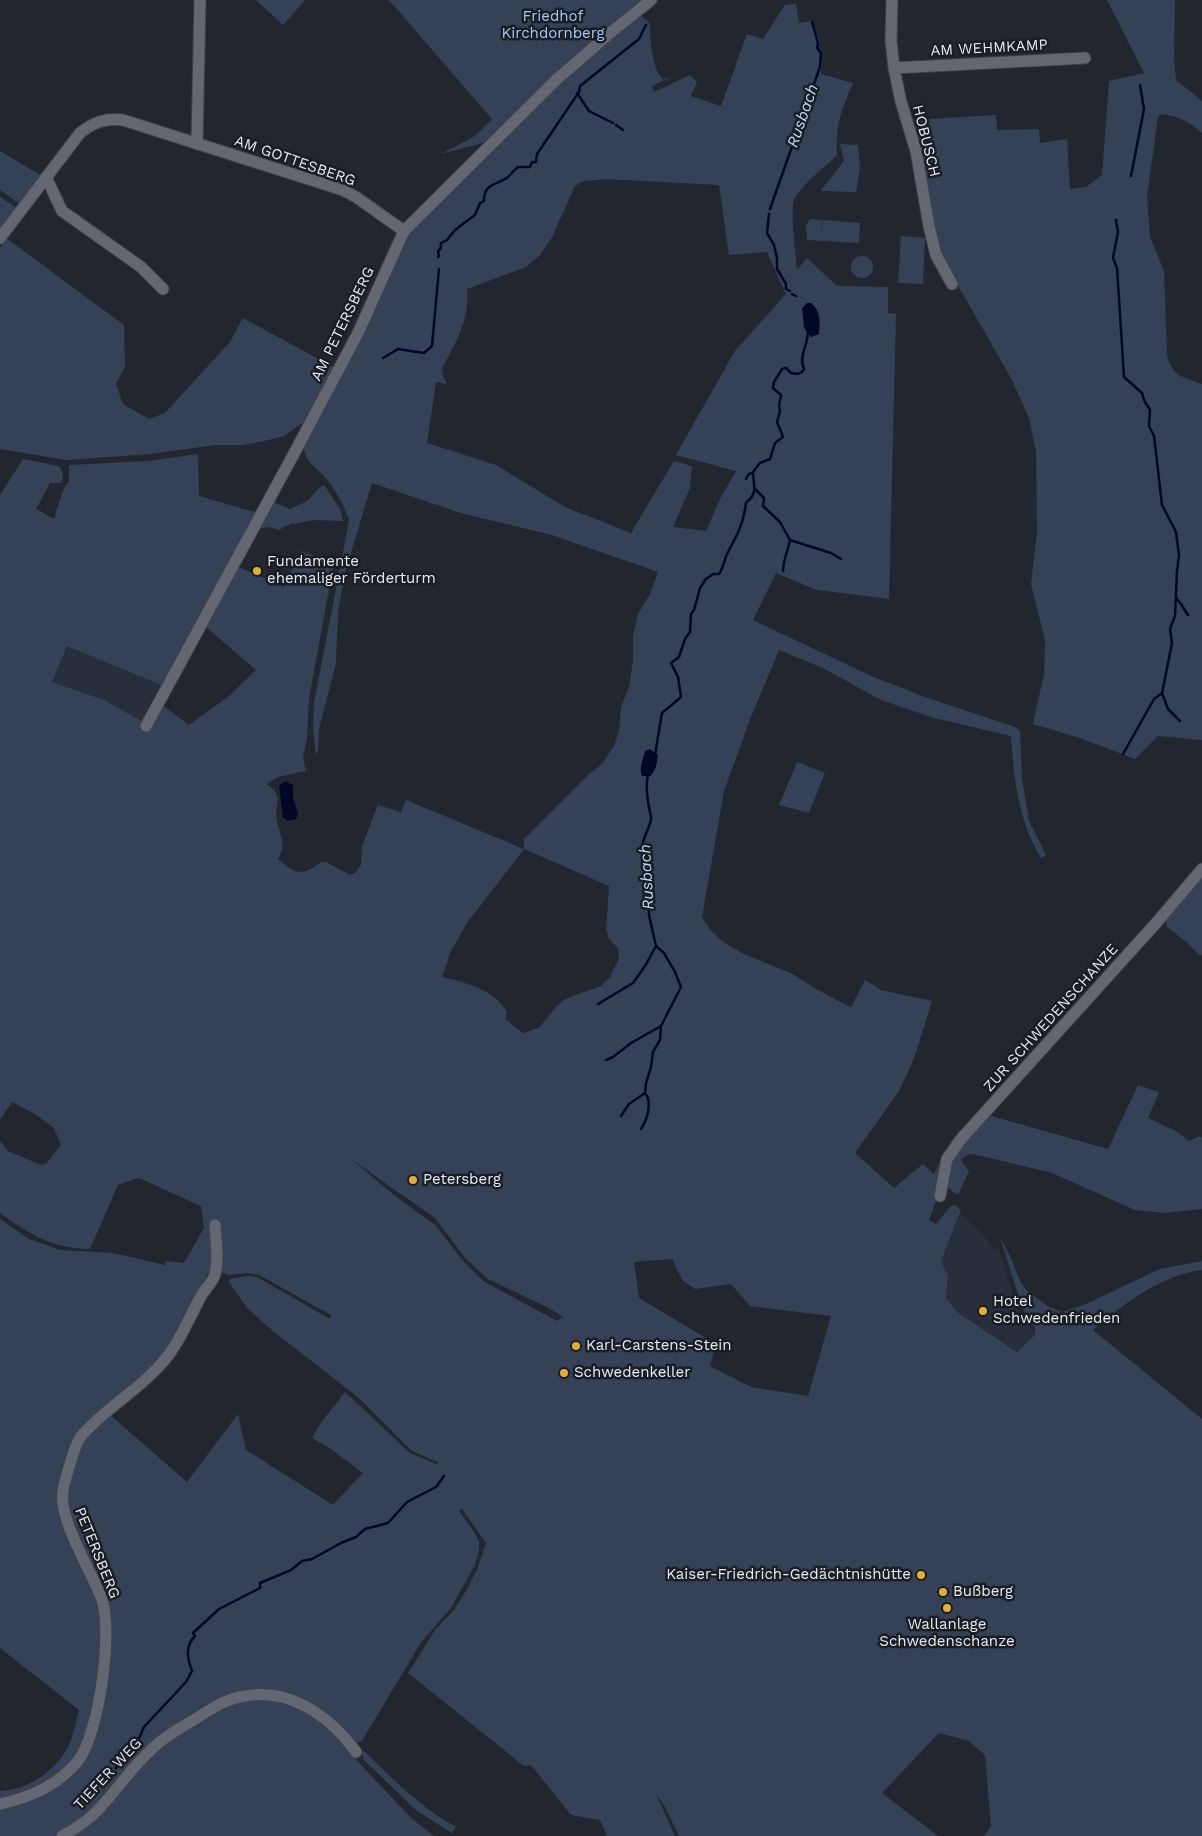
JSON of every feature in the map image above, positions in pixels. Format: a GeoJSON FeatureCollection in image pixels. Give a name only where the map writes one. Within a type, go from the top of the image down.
{"type":"FeatureCollection","features":[{"type":"Feature","properties":{"kind":"street"},"geometry":{"type":"LineString","coordinates":[[196,144],[200,0]]}},
{"type":"Feature","properties":{"kind":"street","name":"AM PETERSBERG"},"geometry":{"type":"LineString","coordinates":[[146,726],[353,342],[404,231],[556,80],[651,0]]}},
{"type":"Feature","properties":{"kind":"street","name":"HOBUSCH"},"geometry":{"type":"LineString","coordinates":[[892,0],[891,41],[901,102],[916,151],[936,255],[952,284]]}},
{"type":"Feature","properties":{"kind":"street","name":"AM WEHMKAMP"},"geometry":{"type":"LineString","coordinates":[[894,68],[1085,58]]}},
{"type":"Feature","properties":{"kind":"street","name":"AM GOTTESBERG"},"geometry":{"type":"LineString","coordinates":[[0,238],[80,133],[89,126],[105,119],[123,120],[342,190],[356,197],[404,231]]}},
{"type":"Feature","properties":{"kind":"street"},"geometry":{"type":"LineString","coordinates":[[46,177],[62,211],[141,267],[163,289]]}},
{"type":"Feature","properties":{"kind":"street","name":"ZUR SCHWEDENSCHANZE"},"geometry":{"type":"LineString","coordinates":[[940,1196],[947,1159],[960,1139],[1157,922],[1202,869]]}},
{"type":"Feature","properties":{"kind":"street","name":"PETERSBERG"},"geometry":{"type":"LineString","coordinates":[[0,1804],[14,1801],[42,1790],[61,1777],[77,1761],[87,1743],[93,1725],[103,1674],[107,1622],[102,1601],[65,1518],[61,1503],[63,1490],[79,1438],[161,1364],[187,1324],[201,1295],[215,1275],[217,1253],[215,1225]]}},
{"type":"Feature","properties":{"kind":"street","name":"TIEFER WEG"},"geometry":{"type":"LineString","coordinates":[[62,1836],[80,1826],[94,1814],[150,1750],[173,1733],[217,1706],[238,1697],[272,1695],[293,1700],[310,1708],[337,1730],[356,1752]]}},
{"type":"Feature","properties":{"kind":"shaded area"},"geometry":{"type":"Polygon","coordinates":[[[807,303],[811,303],[817,310],[820,325],[819,334],[811,337],[804,328],[802,308],[807,303]]]}},
{"type":"Feature","properties":{"kind":"shaded area"},"geometry":{"type":"Polygon","coordinates":[[[67,646],[161,685],[141,721],[104,700],[52,682],[67,646]]]}},
{"type":"Feature","properties":{"kind":"shaded area"},"geometry":{"type":"Polygon","coordinates":[[[650,749],[658,755],[656,767],[651,776],[642,776],[641,767],[645,751],[650,749]]]}},
{"type":"Feature","properties":{"kind":"shaded area"},"geometry":{"type":"Polygon","coordinates":[[[285,781],[293,785],[293,798],[298,814],[296,819],[288,821],[283,818],[279,786],[285,781]]]}},
{"type":"Feature","properties":{"kind":"shaded area"},"geometry":{"type":"Polygon","coordinates":[[[960,1213],[985,1237],[994,1250],[998,1248],[1017,1307],[1035,1335],[1018,1352],[957,1312],[946,1298],[948,1276],[941,1261],[960,1213]]]}},
{"type":"Feature","properties":{"kind":"green space"},"geometry":{"type":"Polygon","coordinates":[[[256,0],[305,0],[283,25],[256,0]]]}},
{"type":"Feature","properties":{"kind":"green space","name":"Friedhof Kirchdornberg"},"geometry":{"type":"Polygon","coordinates":[[[389,0],[642,0],[579,53],[497,134],[483,143],[441,154],[475,136],[492,119],[389,0]]]}},
{"type":"Feature","properties":{"kind":"green space"},"geometry":{"type":"Polygon","coordinates":[[[1107,0],[1175,0],[1174,61],[1176,80],[1202,101],[1202,133],[1179,118],[1162,114],[1158,116],[1147,197],[1150,236],[1164,271],[1167,355],[1169,363],[1179,375],[1202,384],[1202,740],[1158,736],[1135,759],[1080,738],[1033,724],[1044,674],[1045,640],[1031,584],[1037,533],[1036,451],[1029,418],[1012,380],[940,254],[914,120],[996,115],[997,130],[1039,129],[1040,143],[1067,139],[1070,189],[1086,187],[1102,175],[1109,81],[1144,73],[1107,0]]]}},
{"type":"Feature","properties":{"kind":"green space"},"geometry":{"type":"Polygon","coordinates":[[[796,4],[799,23],[812,21],[820,42],[817,47],[822,61],[821,74],[853,83],[840,118],[837,135],[837,155],[807,183],[794,200],[793,223],[797,270],[807,258],[836,285],[888,287],[888,313],[896,314],[889,599],[817,590],[776,573],[753,620],[871,676],[925,697],[1015,727],[1020,731],[1022,778],[1029,821],[1046,855],[1041,858],[1033,844],[1022,814],[1016,783],[1011,736],[934,718],[881,700],[823,668],[779,650],[751,717],[724,791],[702,917],[710,929],[729,946],[794,975],[851,1007],[865,980],[881,990],[932,1001],[913,1061],[899,1091],[855,1153],[894,1188],[923,1164],[934,1174],[946,1150],[962,1134],[988,1115],[1108,1149],[1138,1085],[1159,1092],[1148,1118],[1176,1131],[1189,1141],[1200,1136],[1202,1138],[1202,1209],[1165,1213],[1135,1210],[1052,1173],[969,1154],[961,1159],[969,1171],[959,1193],[956,1194],[946,1186],[938,1195],[929,1220],[936,1224],[951,1206],[955,1205],[961,1210],[941,1261],[948,1276],[946,1298],[957,1312],[1017,1352],[1035,1335],[1035,1328],[1022,1307],[1000,1237],[1026,1290],[1049,1307],[1062,1312],[1086,1304],[1160,1269],[1202,1261],[1202,1270],[1171,1278],[1143,1292],[1093,1330],[1202,1419],[1202,1836],[984,1836],[991,1826],[985,1755],[969,1741],[939,1733],[882,1793],[938,1836],[679,1836],[664,1805],[656,1794],[675,1836],[607,1836],[600,1820],[571,1815],[531,1765],[524,1766],[408,1673],[435,1630],[454,1610],[466,1591],[477,1570],[486,1543],[462,1509],[459,1511],[479,1541],[475,1565],[451,1608],[422,1641],[362,1741],[356,1743],[312,1705],[299,1697],[273,1692],[257,1692],[183,1724],[78,1823],[54,1836],[0,1836],[0,1791],[12,1790],[23,1786],[44,1775],[53,1767],[68,1748],[79,1710],[0,1648],[0,1219],[29,1239],[60,1250],[113,1253],[165,1265],[166,1261],[184,1263],[204,1228],[201,1206],[139,1178],[118,1185],[90,1249],[64,1246],[42,1239],[0,1213],[0,1141],[8,1151],[41,1165],[46,1164],[61,1145],[54,1128],[35,1114],[12,1102],[0,1120],[0,495],[23,459],[59,466],[63,475],[61,483],[50,483],[36,509],[54,519],[63,490],[69,481],[69,465],[148,461],[198,454],[199,496],[258,513],[161,685],[67,646],[52,682],[104,700],[150,726],[162,705],[189,725],[229,696],[256,670],[206,627],[238,567],[284,587],[300,551],[334,562],[309,699],[307,739],[303,757],[306,771],[278,777],[267,784],[278,798],[276,812],[282,848],[278,859],[290,868],[304,872],[321,862],[326,862],[350,875],[356,872],[361,865],[362,846],[378,805],[401,812],[406,800],[524,849],[524,839],[589,774],[602,764],[614,746],[619,731],[621,707],[629,687],[633,661],[633,636],[638,614],[651,592],[658,572],[552,535],[461,513],[372,483],[345,573],[338,612],[336,663],[319,729],[316,756],[313,725],[314,703],[349,521],[335,491],[306,456],[304,444],[410,229],[592,53],[640,15],[649,22],[652,52],[659,74],[663,79],[671,77],[652,86],[654,92],[690,75],[697,82],[691,96],[721,106],[747,34],[763,39],[785,5],[796,4]],[[605,179],[584,181],[575,186],[552,237],[540,255],[526,267],[467,289],[466,311],[461,331],[442,369],[447,384],[436,382],[427,443],[496,465],[565,507],[631,533],[674,461],[692,466],[690,488],[673,527],[706,531],[721,497],[736,471],[676,455],[735,351],[786,294],[767,252],[729,255],[719,185],[605,179]],[[524,849],[467,923],[451,951],[442,977],[479,988],[496,998],[507,1013],[505,1019],[523,1033],[539,1028],[565,999],[601,986],[610,977],[619,958],[618,948],[609,939],[606,930],[609,886],[524,849]],[[351,1159],[394,1195],[435,1225],[464,1262],[483,1281],[557,1321],[563,1317],[549,1308],[488,1279],[466,1259],[435,1218],[351,1159]],[[672,1259],[634,1262],[639,1298],[716,1344],[710,1366],[751,1387],[808,1396],[831,1316],[750,1306],[731,1284],[695,1289],[682,1280],[672,1259]],[[208,1273],[159,1363],[109,1414],[187,1482],[238,1414],[246,1450],[333,1505],[363,1473],[331,1449],[312,1438],[320,1424],[345,1392],[410,1453],[438,1465],[438,1462],[412,1451],[359,1398],[273,1331],[247,1308],[229,1282],[230,1279],[247,1276],[257,1277],[330,1319],[331,1315],[259,1275],[247,1273],[228,1275],[208,1273]]]}},
{"type":"Feature","properties":{"kind":"green space"},"geometry":{"type":"Polygon","coordinates":[[[840,144],[858,145],[860,168],[856,192],[821,190],[844,161],[840,144]]]}},
{"type":"Feature","properties":{"kind":"green space"},"geometry":{"type":"Polygon","coordinates":[[[0,151],[42,176],[20,204],[0,190],[0,151]]]}},
{"type":"Feature","properties":{"kind":"green space"},"geometry":{"type":"Polygon","coordinates":[[[0,197],[17,208],[0,230],[0,197]]]}},
{"type":"Feature","properties":{"kind":"green space"},"geometry":{"type":"Polygon","coordinates":[[[810,219],[822,220],[821,232],[823,220],[860,223],[859,243],[807,240],[806,225],[810,219]]]}},
{"type":"Feature","properties":{"kind":"green space"},"geometry":{"type":"Polygon","coordinates":[[[901,236],[925,238],[923,284],[898,283],[901,236]]]}},
{"type":"Feature","properties":{"kind":"green space"},"geometry":{"type":"Polygon","coordinates":[[[6,238],[124,325],[125,367],[116,384],[123,404],[149,419],[165,413],[230,342],[243,318],[335,368],[308,419],[284,436],[264,441],[244,445],[216,445],[150,454],[66,460],[0,449],[0,248],[6,238]]]}},
{"type":"Feature","properties":{"kind":"green space"},"geometry":{"type":"Polygon","coordinates":[[[862,256],[870,259],[873,267],[870,275],[862,278],[854,275],[851,267],[854,259],[862,256]]]}},
{"type":"Feature","properties":{"kind":"green space"},"geometry":{"type":"Polygon","coordinates":[[[324,485],[340,509],[343,521],[314,520],[292,523],[279,530],[269,527],[258,529],[273,502],[290,509],[307,501],[324,485]]]}},
{"type":"Feature","properties":{"kind":"green space"},"geometry":{"type":"Polygon","coordinates":[[[797,762],[825,773],[809,813],[779,805],[797,762]]]}},
{"type":"Feature","properties":{"kind":"green space"},"geometry":{"type":"Polygon","coordinates":[[[1202,877],[1202,954],[1200,956],[1189,944],[1167,927],[1165,919],[1202,877]]]}},
{"type":"Feature","properties":{"kind":"green space"},"geometry":{"type":"Polygon","coordinates":[[[270,1700],[310,1711],[335,1733],[359,1763],[411,1818],[434,1836],[67,1836],[150,1755],[195,1722],[238,1701],[270,1700]]]}},
{"type":"Feature","properties":{"kind":"green space"},"geometry":{"type":"Polygon","coordinates":[[[363,1750],[395,1781],[433,1813],[456,1826],[452,1833],[417,1811],[364,1760],[363,1750]]]}},
{"type":"Feature","properties":{"kind":"waterway","name":"Rusbach"},"geometry":{"type":"LineString","coordinates":[[770,209],[820,67],[821,53],[817,48],[818,43],[812,22]]}},
{"type":"Feature","properties":{"kind":"waterway"},"geometry":{"type":"LineString","coordinates":[[438,257],[441,243],[475,215],[480,203],[484,201],[487,188],[507,178],[518,167],[530,167],[532,162],[536,162],[537,154],[579,92],[580,86],[639,39],[646,25]]}},
{"type":"Feature","properties":{"kind":"waterway"},"geometry":{"type":"LineString","coordinates":[[1131,176],[1144,109],[1140,85]]}},
{"type":"Feature","properties":{"kind":"waterway"},"geometry":{"type":"LineString","coordinates":[[577,93],[589,111],[613,123]]}},
{"type":"Feature","properties":{"kind":"waterway"},"geometry":{"type":"LineString","coordinates":[[616,125],[623,130]]}},
{"type":"Feature","properties":{"kind":"waterway","name":"Rusbach"},"geometry":{"type":"LineString","coordinates":[[769,214],[767,233],[774,245],[777,269],[786,284],[786,289],[790,291]]}},
{"type":"Feature","properties":{"kind":"waterway"},"geometry":{"type":"LineString","coordinates":[[1116,220],[1118,232],[1113,258],[1117,268],[1124,377],[1142,393],[1150,410],[1149,426],[1154,436],[1162,505],[1176,532],[1179,555],[1175,616],[1170,629],[1172,643],[1162,693],[1154,699],[1123,754]]}},
{"type":"Feature","properties":{"kind":"waterway"},"geometry":{"type":"LineString","coordinates":[[383,358],[398,349],[424,353],[432,346],[439,269]]}},
{"type":"Feature","properties":{"kind":"waterway","name":"Rusbach"},"geometry":{"type":"LineString","coordinates":[[792,294],[796,296]]}},
{"type":"Feature","properties":{"kind":"waterway","name":"Rusbach"},"geometry":{"type":"LineString","coordinates":[[655,755],[662,713],[681,697],[678,677],[671,663],[679,657],[685,639],[690,632],[691,614],[694,610],[700,588],[706,579],[713,574],[719,574],[740,529],[746,503],[754,492],[753,472],[760,463],[770,459],[775,443],[783,437],[777,422],[781,395],[773,388],[774,382],[782,369],[786,368],[791,373],[798,374],[804,369],[802,359],[808,330]]}},
{"type":"Feature","properties":{"kind":"waterway","name":"Rusbach"},"geometry":{"type":"LineString","coordinates":[[746,479],[753,472]]}},
{"type":"Feature","properties":{"kind":"waterway","name":"Rusbach"},"geometry":{"type":"LineString","coordinates":[[755,489],[764,498],[763,506],[780,522],[790,540],[831,553],[841,559]]}},
{"type":"Feature","properties":{"kind":"waterway","name":"Rusbach"},"geometry":{"type":"LineString","coordinates":[[783,571],[790,540]]}},
{"type":"Feature","properties":{"kind":"waterway"},"geometry":{"type":"LineString","coordinates":[[1176,598],[1188,615]]}},
{"type":"Feature","properties":{"kind":"waterway"},"geometry":{"type":"LineString","coordinates":[[1162,693],[1168,709],[1180,721]]}},
{"type":"Feature","properties":{"kind":"waterway","name":"Rusbach"},"geometry":{"type":"LineString","coordinates":[[641,1129],[649,1106],[645,1093],[653,1052],[660,1040],[661,1026],[681,987],[664,953],[656,946],[649,915],[648,877],[650,873],[643,846],[651,820],[647,790],[648,774]]}},
{"type":"Feature","properties":{"kind":"waterway","name":"Rusbach"},"geometry":{"type":"LineString","coordinates":[[598,1004],[633,983],[656,946]]}},
{"type":"Feature","properties":{"kind":"waterway","name":"Rusbach"},"geometry":{"type":"LineString","coordinates":[[606,1060],[661,1026]]}},
{"type":"Feature","properties":{"kind":"waterway","name":"Rusbach"},"geometry":{"type":"LineString","coordinates":[[621,1116],[629,1104],[645,1093]]}},
{"type":"Feature","properties":{"kind":"waterway"},"geometry":{"type":"LineString","coordinates":[[116,1768],[121,1756],[136,1745],[144,1727],[186,1682],[192,1671],[188,1648],[195,1636],[193,1633],[219,1609],[260,1588],[260,1583],[291,1570],[302,1561],[312,1559],[356,1537],[365,1529],[388,1523],[407,1502],[436,1487],[444,1476]]}},
{"type":"Feature","properties":{"kind":"place","name":"Fundamente ehemaliger Förderturm"},"geometry":{"type":"Point","coordinates":[257,571]}},
{"type":"Feature","properties":{"kind":"place","name":"Petersberg"},"geometry":{"type":"Point","coordinates":[413,1180]}},
{"type":"Feature","properties":{"kind":"place","name":"Hotel Schwedenfrieden"},"geometry":{"type":"Point","coordinates":[983,1311]}},
{"type":"Feature","properties":{"kind":"place","name":"Karl-Carstens-Stein"},"geometry":{"type":"Point","coordinates":[576,1346]}},
{"type":"Feature","properties":{"kind":"place","name":"Schwedenkeller"},"geometry":{"type":"Point","coordinates":[564,1373]}},
{"type":"Feature","properties":{"kind":"place","name":"Kaiser-Friedrich-Gedächtnishütte"},"geometry":{"type":"Point","coordinates":[921,1575]}},
{"type":"Feature","properties":{"kind":"place","name":"Bußberg"},"geometry":{"type":"Point","coordinates":[943,1592]}},
{"type":"Feature","properties":{"kind":"place","name":"Wallanlage Schwedenschanze"},"geometry":{"type":"Point","coordinates":[947,1608]}}]}
